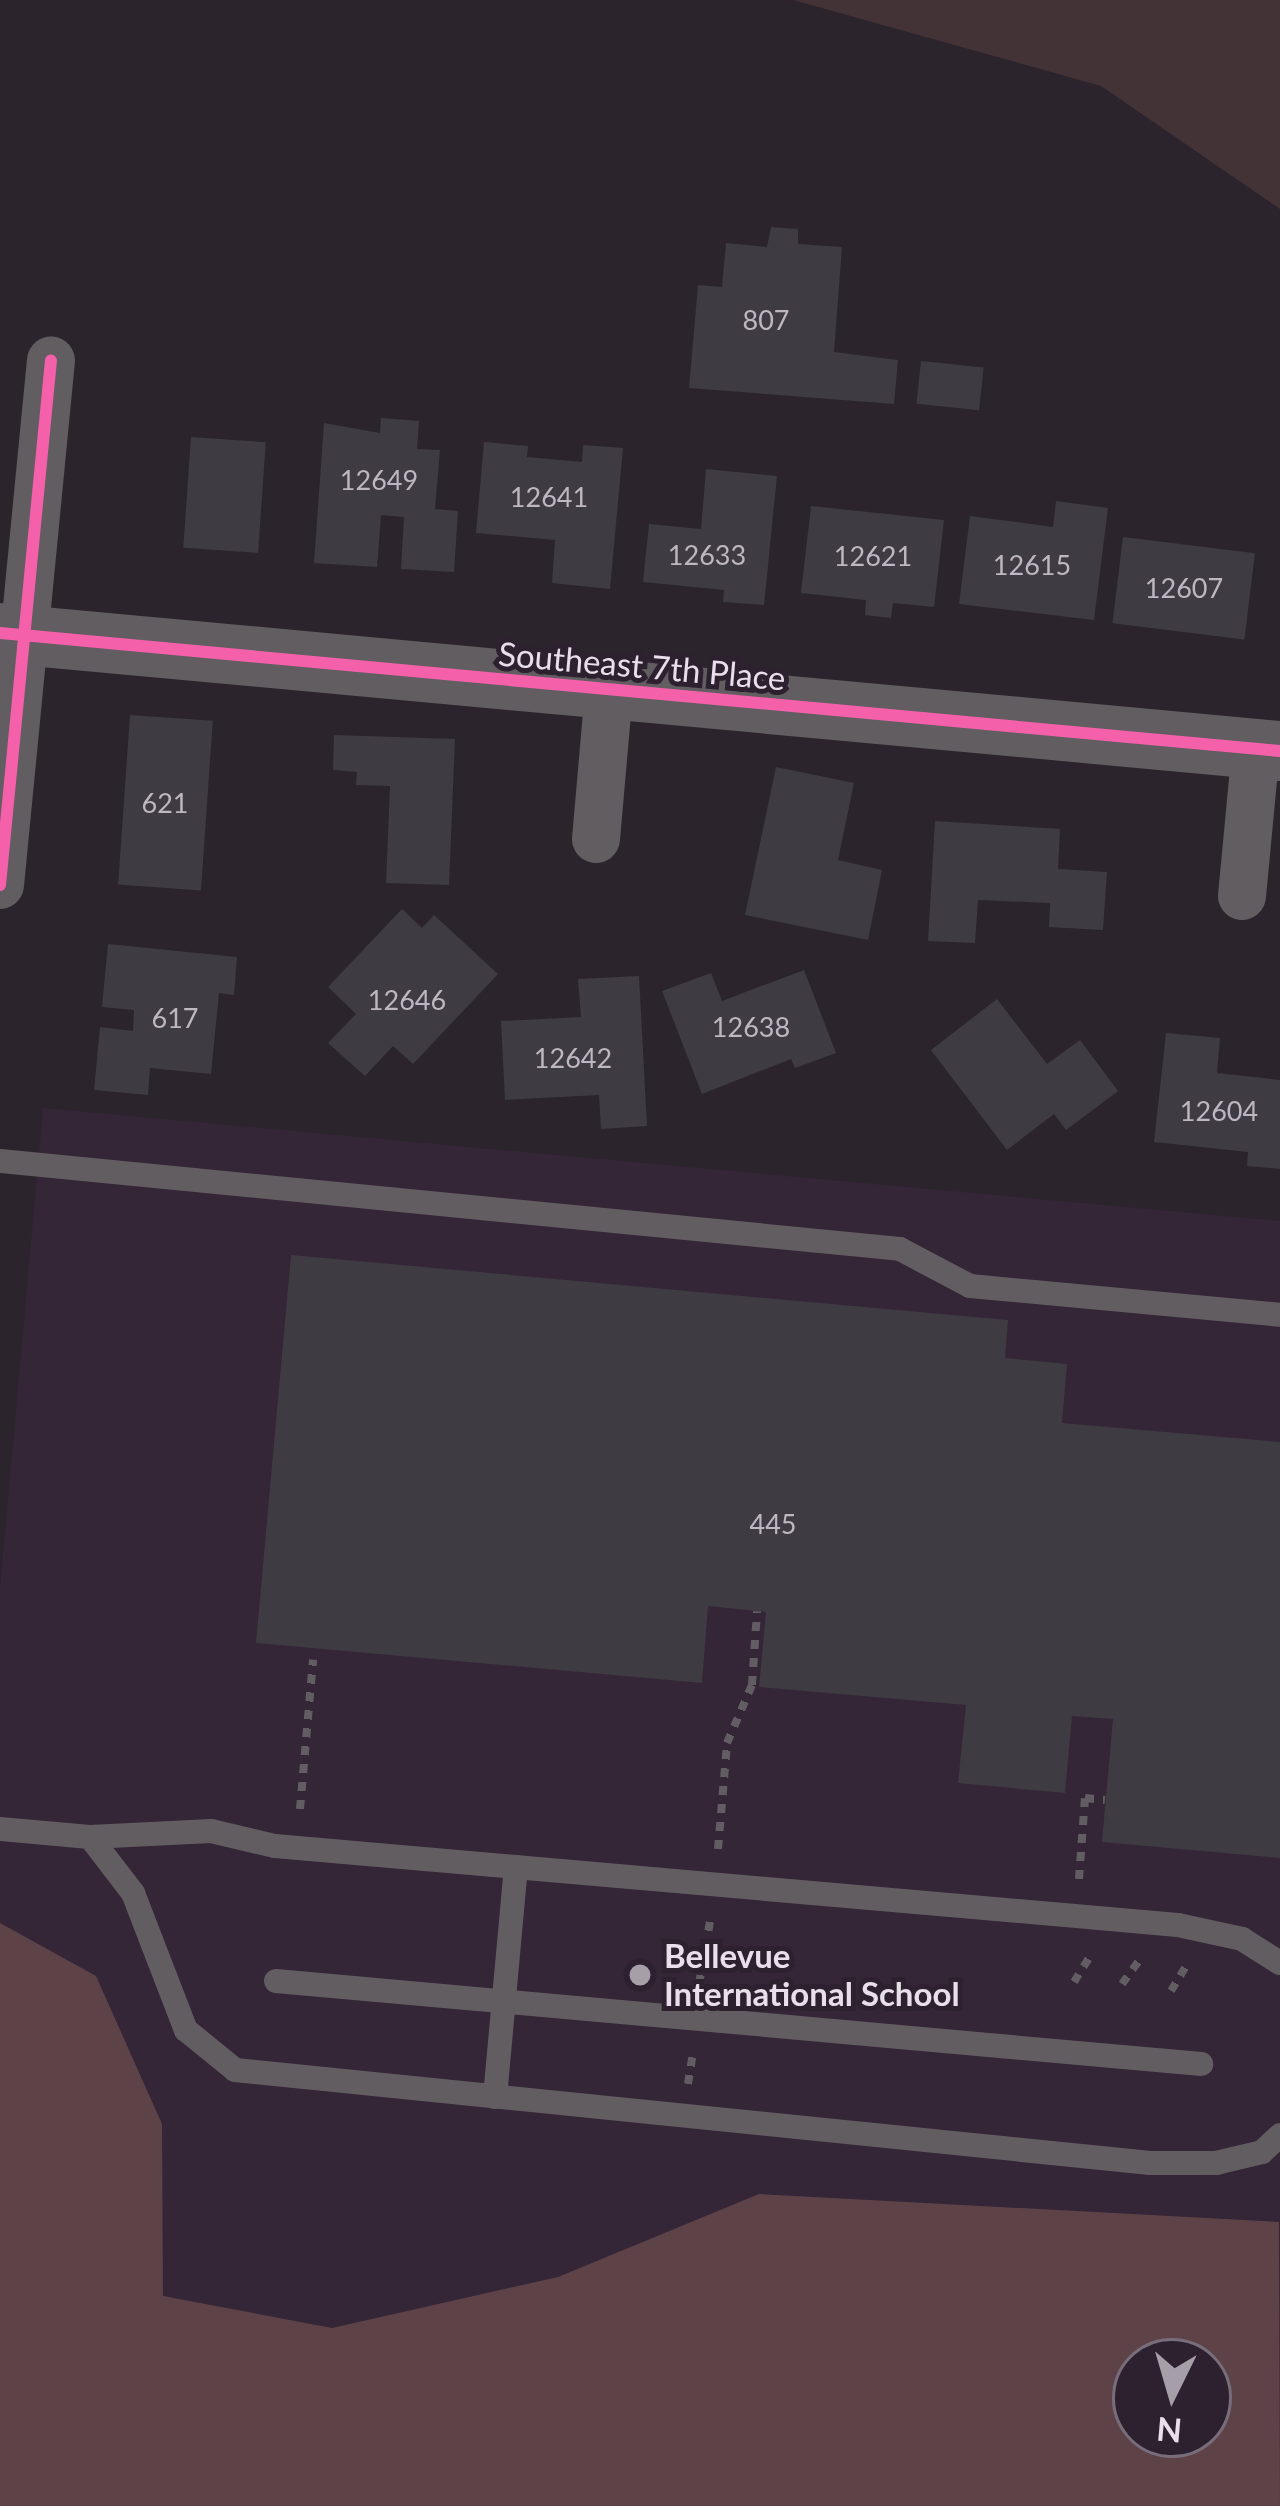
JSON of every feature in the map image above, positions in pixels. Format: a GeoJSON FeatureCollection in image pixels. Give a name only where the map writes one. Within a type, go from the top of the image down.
{"type":"FeatureCollection","features":[{"type":"Feature","properties":{"kind":"street"},"geometry":{"type":"LineString","coordinates":[[0,885],[12,634],[51,360]]}},
{"type":"Feature","properties":{"kind":"street","name":"Southeast 7th Place"},"geometry":{"type":"LineString","coordinates":[[12,634],[1268,750]]}},
{"type":"Feature","properties":{"kind":"street"},"geometry":{"type":"LineString","coordinates":[[596,839],[609,691]]}},
{"type":"Feature","properties":{"kind":"street"},"geometry":{"type":"LineString","coordinates":[[1241,896],[1268,750]]}},
{"type":"Feature","properties":{"kind":"lane"},"geometry":{"type":"LineString","coordinates":[[0,1161],[900,1249],[970,1286],[1280,1315]]}},
{"type":"Feature","properties":{"kind":"lane"},"geometry":{"type":"LineString","coordinates":[[0,1828],[90,1837],[212,1831],[275,1846],[1178,1925],[1242,1939],[1280,1963]]}},
{"type":"Feature","properties":{"kind":"lane"},"geometry":{"type":"LineString","coordinates":[[90,1837],[134,1893],[186,2030],[235,2070],[1150,2163],[1216,2163],[1262,2152],[1280,2135]]}},
{"type":"Feature","properties":{"kind":"lane"},"geometry":{"type":"LineString","coordinates":[[495,2097],[516,1867]]}},
{"type":"Feature","properties":{"kind":"lane"},"geometry":{"type":"LineString","coordinates":[[276,1981],[1201,2065]]}},
{"type":"Feature","properties":{"kind":"path"},"geometry":{"type":"LineString","coordinates":[[717,1856],[727,1743],[752,1685],[757,1611]]}},
{"type":"Feature","properties":{"kind":"path"},"geometry":{"type":"LineString","coordinates":[[299,1809],[313,1660]]}},
{"type":"Feature","properties":{"kind":"path"},"geometry":{"type":"LineString","coordinates":[[1079,1879],[1085,1798],[1106,1800]]}},
{"type":"Feature","properties":{"kind":"path"},"geometry":{"type":"LineString","coordinates":[[698,1993],[712,1915]]}},
{"type":"Feature","properties":{"kind":"path"},"geometry":{"type":"LineString","coordinates":[[1074,1982],[1094,1950]]}},
{"type":"Feature","properties":{"kind":"path"},"geometry":{"type":"LineString","coordinates":[[1122,1984],[1144,1953]]}},
{"type":"Feature","properties":{"kind":"path"},"geometry":{"type":"LineString","coordinates":[[1171,1991],[1191,1958]]}},
{"type":"Feature","properties":{"kind":"path"},"geometry":{"type":"LineString","coordinates":[[687,2092],[694,2044]]}},
{"type":"Feature","properties":{"kind":"shaded area"},"geometry":{"type":"Polygon","coordinates":[[[793,0],[1280,0],[1280,209],[1101,86],[793,0]]]}},
{"type":"Feature","properties":{"kind":"shaded area","name":"Bellevue International School"},"geometry":{"type":"Polygon","coordinates":[[[43,1108],[1280,1221],[1280,2506],[0,2506],[0,1588],[43,1108]]]}},
{"type":"Feature","properties":{"kind":"shaded area"},"geometry":{"type":"Polygon","coordinates":[[[0,1923],[96,1976],[162,2124],[163,2296],[332,2328],[558,2277],[759,2194],[1279,2222],[1280,2506],[0,2506],[0,1923]]]}},
{"type":"Feature","properties":{"kind":"building"},"geometry":{"type":"Polygon","coordinates":[[[771,227],[798,229],[798,244],[842,247],[834,352],[898,360],[894,404],[689,388],[698,285],[722,287],[726,243],[767,247],[771,227]]]}},
{"type":"Feature","properties":{"kind":"building"},"geometry":{"type":"Polygon","coordinates":[[[921,361],[984,368],[979,410],[917,404],[921,361]]]}},
{"type":"Feature","properties":{"kind":"building"},"geometry":{"type":"Polygon","coordinates":[[[381,418],[419,421],[417,449],[440,450],[435,509],[458,511],[454,572],[401,569],[404,517],[381,515],[377,567],[314,563],[324,423],[380,433],[381,418]]]}},
{"type":"Feature","properties":{"kind":"building"},"geometry":{"type":"Polygon","coordinates":[[[191,437],[266,442],[258,553],[183,548],[191,437]]]}},
{"type":"Feature","properties":{"kind":"building"},"geometry":{"type":"Polygon","coordinates":[[[484,442],[528,446],[527,457],[582,462],[583,445],[623,448],[610,589],[552,583],[555,540],[476,533],[484,442]]]}},
{"type":"Feature","properties":{"kind":"building"},"geometry":{"type":"Polygon","coordinates":[[[706,469],[777,476],[764,605],[723,602],[724,590],[643,582],[649,524],[701,529],[706,469]]]}},
{"type":"Feature","properties":{"kind":"building"},"geometry":{"type":"Polygon","coordinates":[[[1056,501],[1108,508],[1094,620],[959,604],[970,516],[1053,527],[1056,501]]]}},
{"type":"Feature","properties":{"kind":"building"},"geometry":{"type":"Polygon","coordinates":[[[811,506],[944,520],[934,607],[893,603],[891,618],[865,615],[866,600],[801,593],[811,506]]]}},
{"type":"Feature","properties":{"kind":"building"},"geometry":{"type":"Polygon","coordinates":[[[1123,537],[1255,553],[1244,640],[1112,623],[1123,537]]]}},
{"type":"Feature","properties":{"kind":"building"},"geometry":{"type":"Polygon","coordinates":[[[130,715],[213,721],[201,890],[118,885],[130,715]]]}},
{"type":"Feature","properties":{"kind":"building"},"geometry":{"type":"Polygon","coordinates":[[[334,735],[455,739],[449,885],[386,883],[390,786],[356,785],[357,772],[333,770],[334,735]]]}},
{"type":"Feature","properties":{"kind":"building"},"geometry":{"type":"Polygon","coordinates":[[[776,767],[854,783],[838,860],[882,870],[868,940],[745,915],[776,767]]]}},
{"type":"Feature","properties":{"kind":"building"},"geometry":{"type":"Polygon","coordinates":[[[935,821],[1060,829],[1058,869],[1107,872],[1103,930],[1049,927],[1050,903],[978,900],[975,943],[928,941],[935,821]]]}},
{"type":"Feature","properties":{"kind":"building"},"geometry":{"type":"Polygon","coordinates":[[[402,909],[422,928],[434,915],[498,974],[413,1064],[393,1046],[365,1076],[328,1043],[356,1014],[328,987],[402,909]]]}},
{"type":"Feature","properties":{"kind":"building"},"geometry":{"type":"Polygon","coordinates":[[[108,944],[237,957],[234,995],[219,993],[211,1074],[150,1068],[148,1095],[94,1090],[100,1027],[133,1031],[134,1010],[102,1007],[108,944]]]}},
{"type":"Feature","properties":{"kind":"building"},"geometry":{"type":"Polygon","coordinates":[[[804,970],[836,1053],[795,1068],[791,1059],[702,1094],[662,991],[711,973],[722,1001],[804,970]]]}},
{"type":"Feature","properties":{"kind":"building"},"geometry":{"type":"Polygon","coordinates":[[[639,976],[647,1126],[601,1129],[599,1095],[505,1100],[501,1021],[581,1017],[578,979],[639,976]]]}},
{"type":"Feature","properties":{"kind":"building"},"geometry":{"type":"Polygon","coordinates":[[[997,999],[1047,1064],[1080,1040],[1118,1091],[1066,1130],[1054,1114],[1007,1150],[931,1050],[997,999]]]}},
{"type":"Feature","properties":{"kind":"building"},"geometry":{"type":"Polygon","coordinates":[[[1166,1033],[1220,1038],[1217,1073],[1280,1080],[1280,1169],[1247,1166],[1248,1152],[1154,1142],[1166,1033]]]}},
{"type":"Feature","properties":{"kind":"building"},"geometry":{"type":"Polygon","coordinates":[[[291,1255],[1008,1320],[1005,1358],[1067,1364],[1062,1423],[1280,1442],[1280,1858],[1102,1842],[1113,1719],[1072,1716],[1065,1793],[958,1783],[966,1705],[759,1687],[766,1612],[708,1606],[702,1683],[256,1643],[291,1255]]]}},
{"type":"Feature","properties":{"kind":"cycle path"},"geometry":{"type":"LineString","coordinates":[[0,885],[51,360]]}},
{"type":"Feature","properties":{"kind":"cycle path"},"geometry":{"type":"LineString","coordinates":[[0,633],[1280,751]]}},
{"type":"Feature","properties":{"kind":"place","name":"Bellevue International School"},"geometry":{"type":"Point","coordinates":[640,1975]}}]}
